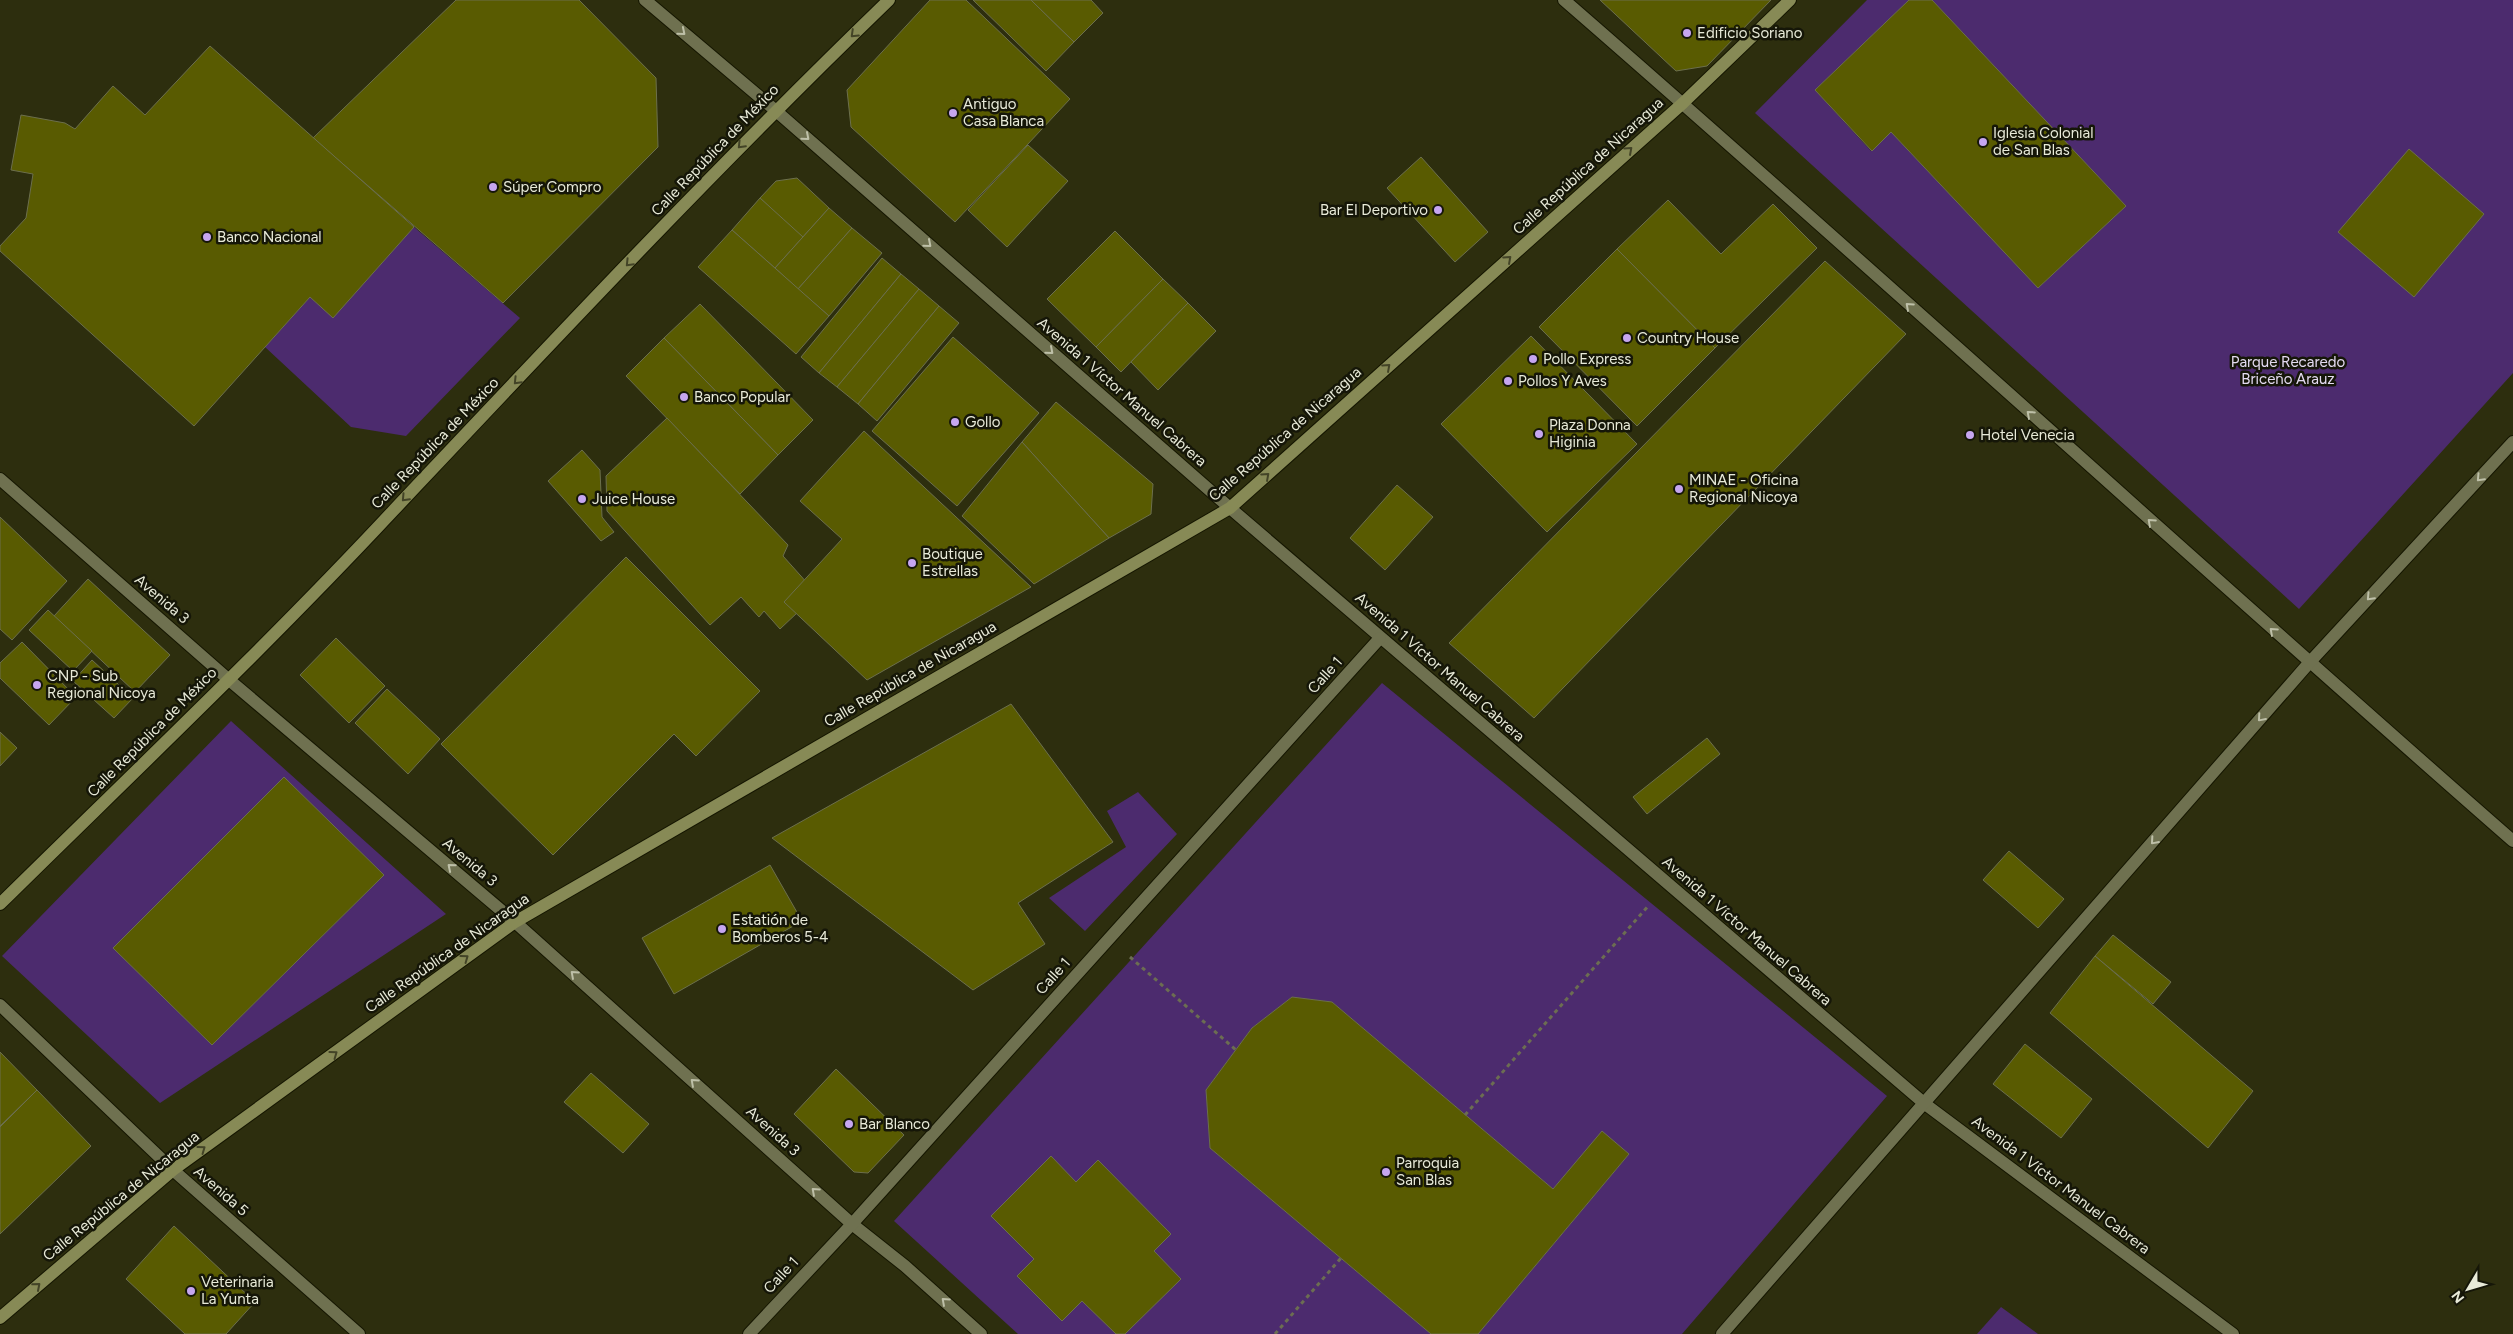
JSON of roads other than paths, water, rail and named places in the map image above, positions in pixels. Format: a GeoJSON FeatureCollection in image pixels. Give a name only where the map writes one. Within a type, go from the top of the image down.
{"type":"FeatureCollection","features":[{"type":"Feature","properties":{"kind":"main road","name":"Calle República de México"},"geometry":{"type":"LineString","coordinates":[[0,904],[228,679],[391,513],[775,110],[889,0]]}},
{"type":"Feature","properties":{"kind":"main road","name":"Calle República de Nicaragua"},"geometry":{"type":"LineString","coordinates":[[0,1318],[173,1170],[516,922],[1230,508],[1682,103],[1790,0]]}},
{"type":"Feature","properties":{"kind":"street","name":"Avenida 1 Víctor Manuel Cabrera"},"geometry":{"type":"LineString","coordinates":[[645,0],[775,110],[1380,638],[1925,1104],[2233,1334]]}},
{"type":"Feature","properties":{"kind":"street"},"geometry":{"type":"LineString","coordinates":[[1564,0],[1682,103],[2309,663],[2513,841]]}},
{"type":"Feature","properties":{"kind":"street"},"geometry":{"type":"LineString","coordinates":[[1722,1334],[2309,663],[2513,442]]}},
{"type":"Feature","properties":{"kind":"street","name":"Avenida 3"},"geometry":{"type":"LineString","coordinates":[[0,479],[228,679],[516,922],[852,1224],[905,1266],[981,1334]]}},
{"type":"Feature","properties":{"kind":"street","name":"Calle 1"},"geometry":{"type":"LineString","coordinates":[[749,1334],[852,1224],[1380,638]]}},
{"type":"Feature","properties":{"kind":"street","name":"Avenida 5"},"geometry":{"type":"LineString","coordinates":[[0,1006],[173,1170],[359,1334]]}},
{"type":"Feature","properties":{"kind":"place","name":"Edificio Soriano"},"geometry":{"type":"Point","coordinates":[1687,33]}},
{"type":"Feature","properties":{"kind":"place","name":"Antiguo Casa Blanca"},"geometry":{"type":"Point","coordinates":[953,113]}},
{"type":"Feature","properties":{"kind":"place","name":"Iglesia Colonial de San Blas"},"geometry":{"type":"Point","coordinates":[1983,142]}},
{"type":"Feature","properties":{"kind":"place","name":"Súper Compro"},"geometry":{"type":"Point","coordinates":[493,187]}},
{"type":"Feature","properties":{"kind":"place","name":"Bar El Deportivo"},"geometry":{"type":"Point","coordinates":[1438,210]}},
{"type":"Feature","properties":{"kind":"place","name":"Banco Nacional"},"geometry":{"type":"Point","coordinates":[207,237]}},
{"type":"Feature","properties":{"kind":"place","name":"Country House"},"geometry":{"type":"Point","coordinates":[1627,338]}},
{"type":"Feature","properties":{"kind":"place","name":"Pollo Express"},"geometry":{"type":"Point","coordinates":[1533,359]}},
{"type":"Feature","properties":{"kind":"place","name":"Pollos Y Aves"},"geometry":{"type":"Point","coordinates":[1508,381]}},
{"type":"Feature","properties":{"kind":"place","name":"Banco Popular"},"geometry":{"type":"Point","coordinates":[684,397]}},
{"type":"Feature","properties":{"kind":"place","name":"Gollo"},"geometry":{"type":"Point","coordinates":[955,422]}},
{"type":"Feature","properties":{"kind":"place","name":"Plaza Donna Higinia"},"geometry":{"type":"Point","coordinates":[1539,434]}},
{"type":"Feature","properties":{"kind":"place","name":"Hotel Venecia"},"geometry":{"type":"Point","coordinates":[1970,435]}},
{"type":"Feature","properties":{"kind":"place","name":"MINAE - Oficina Regional Nicoya"},"geometry":{"type":"Point","coordinates":[1679,489]}},
{"type":"Feature","properties":{"kind":"place","name":"Juice House"},"geometry":{"type":"Point","coordinates":[582,499]}},
{"type":"Feature","properties":{"kind":"place","name":"Boutique Estrellas"},"geometry":{"type":"Point","coordinates":[912,563]}},
{"type":"Feature","properties":{"kind":"place","name":"CNP - Sub Regional Nicoya"},"geometry":{"type":"Point","coordinates":[37,685]}},
{"type":"Feature","properties":{"kind":"place","name":"Estatión de Bomberos 5-4"},"geometry":{"type":"Point","coordinates":[722,929]}},
{"type":"Feature","properties":{"kind":"place","name":"Bar Blanco"},"geometry":{"type":"Point","coordinates":[849,1124]}},
{"type":"Feature","properties":{"kind":"place","name":"Parroquia San Blas"},"geometry":{"type":"Point","coordinates":[1386,1172]}},
{"type":"Feature","properties":{"kind":"place","name":"Veterinaria La Yunta"},"geometry":{"type":"Point","coordinates":[191,1291]}},
{"type":"Feature","properties":{"kind":"park label","name":"Parque Recaredo Briceño Arauz"},"geometry":{"type":"Point","coordinates":[2288,370]}}]}
